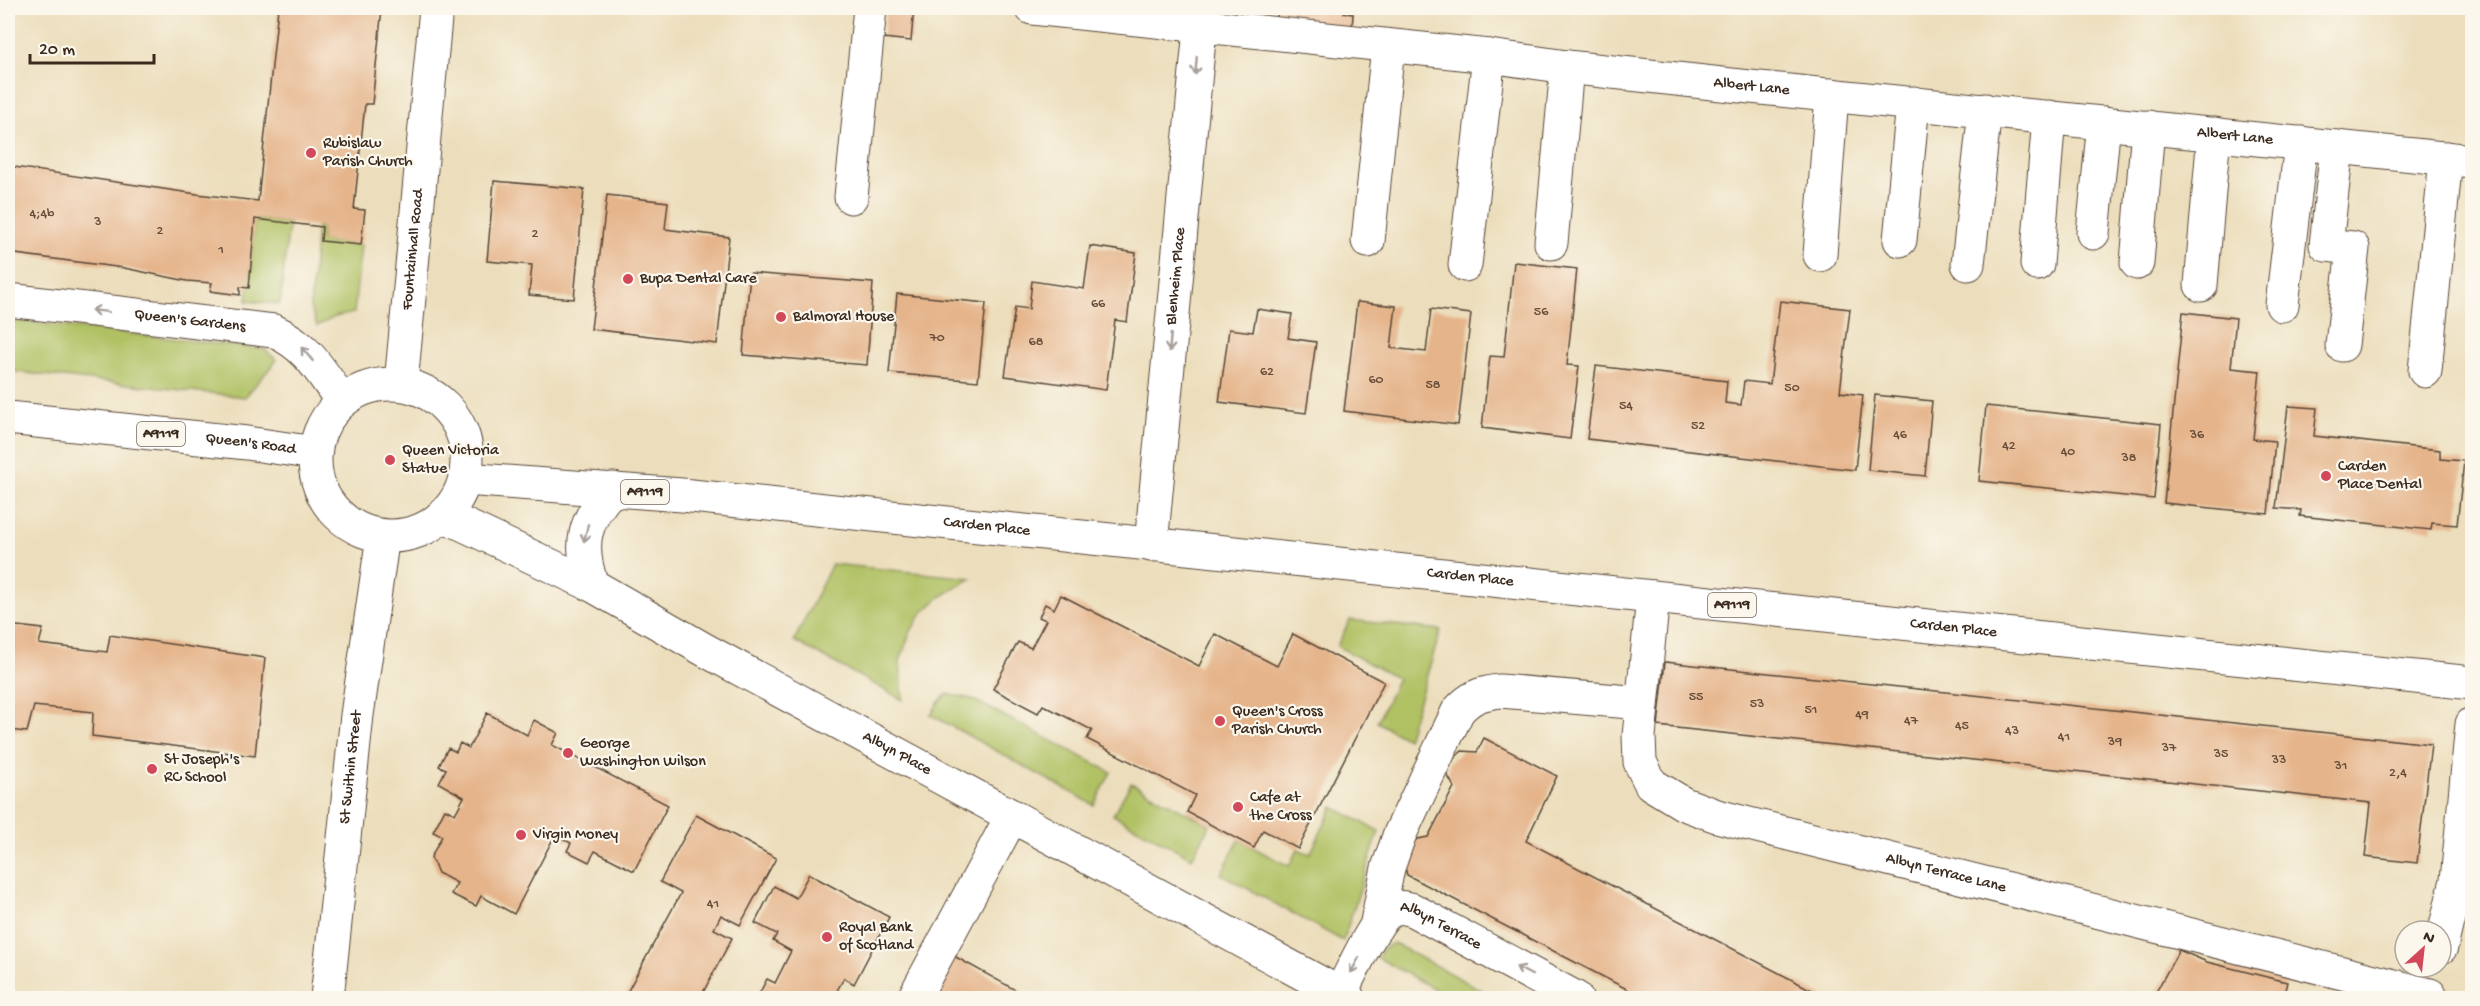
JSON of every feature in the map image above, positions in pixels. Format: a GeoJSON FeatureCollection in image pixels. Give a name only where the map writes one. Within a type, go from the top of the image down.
{"type":"FeatureCollection","features":[{"type":"Feature","properties":{"kind":"street","name":"Fountainhall Road"},"geometry":{"type":"LineString","coordinates":[[401,384],[436,8]]}},
{"type":"Feature","properties":{"kind":"street"},"geometry":{"type":"LineString","coordinates":[[851,197],[870,8]]}},
{"type":"Feature","properties":{"kind":"street","name":"Albert Lane"},"geometry":{"type":"LineString","coordinates":[[1032,8],[1201,16],[1388,46],[1489,56],[1567,67],[2459,160]]}},
{"type":"Feature","properties":{"kind":"street","name":"Blenheim Place"},"geometry":{"type":"LineString","coordinates":[[1151,545],[1201,16]]}},
{"type":"Feature","properties":{"kind":"street"},"geometry":{"type":"LineString","coordinates":[[1368,241],[1388,46]]}},
{"type":"Feature","properties":{"kind":"street"},"geometry":{"type":"LineString","coordinates":[[1466,265],[1489,56]]}},
{"type":"Feature","properties":{"kind":"street"},"geometry":{"type":"LineString","coordinates":[[1551,243],[1567,67]]}},
{"type":"Feature","properties":{"kind":"street"},"geometry":{"type":"LineString","coordinates":[[1820,255],[1832,94]]}},
{"type":"Feature","properties":{"kind":"street"},"geometry":{"type":"LineString","coordinates":[[1900,240],[1913,103]]}},
{"type":"Feature","properties":{"kind":"street"},"geometry":{"type":"LineString","coordinates":[[1968,264],[1985,110]]}},
{"type":"Feature","properties":{"kind":"street"},"geometry":{"type":"LineString","coordinates":[[2037,264],[2049,117]]}},
{"type":"Feature","properties":{"kind":"street"},"geometry":{"type":"LineString","coordinates":[[2092,233],[2104,123]]}},
{"type":"Feature","properties":{"kind":"street"},"geometry":{"type":"LineString","coordinates":[[2137,263],[2148,127]]}},
{"type":"Feature","properties":{"kind":"street"},"geometry":{"type":"LineString","coordinates":[[2201,285],[2214,134]]}},
{"type":"Feature","properties":{"kind":"street"},"geometry":{"type":"LineString","coordinates":[[2282,305],[2301,143]]}},
{"type":"Feature","properties":{"kind":"street"},"geometry":{"type":"LineString","coordinates":[[2337,147],[2326,245],[2353,248],[2342,345]]}},
{"type":"Feature","properties":{"kind":"street"},"geometry":{"type":"LineString","coordinates":[[2425,371],[2459,160]]}},
{"type":"Feature","properties":{"kind":"street","name":"Queen's Gardens"},"geometry":{"type":"LineString","coordinates":[[8,300],[274,331],[294,340],[307,353],[342,401]]}},
{"type":"Feature","properties":{"kind":"street"},"geometry":{"type":"LineString","coordinates":[[401,384],[422,390],[440,401],[454,417],[464,437],[467,458],[465,478],[456,498],[443,515],[416,532],[383,536],[367,532],[338,515],[319,486],[315,470],[315,453],[323,424],[342,401],[355,392],[370,387],[401,384]]}},
{"type":"Feature","properties":{"kind":"street","name":"Queen's Road"},"geometry":{"type":"LineString","coordinates":[[8,418],[248,443],[315,453]]}},
{"type":"Feature","properties":{"kind":"street","name":"Carden Place"},"geometry":{"type":"LineString","coordinates":[[465,478],[613,489],[2472,683]]}},
{"type":"Feature","properties":{"kind":"street"},"geometry":{"type":"LineString","coordinates":[[592,585],[585,565],[584,544],[588,523],[598,504],[613,489]]}},
{"type":"Feature","properties":{"kind":"street","name":"Albyn Place"},"geometry":{"type":"LineString","coordinates":[[443,515],[592,585],[715,656],[1344,996]]}},
{"type":"Feature","properties":{"kind":"street","name":"St Swithin Street"},"geometry":{"type":"LineString","coordinates":[[327,999],[357,715],[383,536]]}},
{"type":"Feature","properties":{"kind":"street","name":"Albyn Terrace Lane"},"geometry":{"type":"LineString","coordinates":[[1653,597],[1639,736],[1640,762],[1651,784],[1695,808],[1718,816],[2431,987]]}},
{"type":"Feature","properties":{"kind":"street"},"geometry":{"type":"LineString","coordinates":[[1376,927],[1388,868],[1399,836],[1458,711],[1467,700],[1482,693],[1500,691],[1642,703]]}},
{"type":"Feature","properties":{"kind":"street"},"geometry":{"type":"LineString","coordinates":[[2452,919],[2465,884],[2472,724]]}},
{"type":"Feature","properties":{"kind":"street"},"geometry":{"type":"LineString","coordinates":[[914,999],[1012,816]]}},
{"type":"Feature","properties":{"kind":"street","name":"Albyn Terrace"},"geometry":{"type":"LineString","coordinates":[[1344,996],[1376,927],[1391,910],[1399,907],[1411,909],[1576,999]]}},
{"type":"Feature","properties":{"kind":"green space"},"geometry":{"type":"Polygon","coordinates":[[[255,219],[289,223],[280,304],[247,301],[255,219]]]}},
{"type":"Feature","properties":{"kind":"green space"},"geometry":{"type":"Polygon","coordinates":[[[317,226],[322,227],[321,241],[361,245],[354,313],[335,317],[317,326],[310,308],[317,226]]]}},
{"type":"Feature","properties":{"kind":"green space"},"geometry":{"type":"Polygon","coordinates":[[[8,320],[264,349],[277,360],[245,397],[8,371],[8,320]]]}},
{"type":"Feature","properties":{"kind":"green space"},"geometry":{"type":"Polygon","coordinates":[[[832,564],[972,578],[940,597],[921,614],[909,635],[900,661],[903,700],[794,641],[832,564]]]}},
{"type":"Feature","properties":{"kind":"green space"},"geometry":{"type":"Polygon","coordinates":[[[1350,620],[1441,630],[1407,739],[1377,722],[1398,679],[1337,646],[1350,620]]]}},
{"type":"Feature","properties":{"kind":"green space"},"geometry":{"type":"Polygon","coordinates":[[[947,694],[972,699],[1111,772],[1094,805],[931,715],[947,694]]]}},
{"type":"Feature","properties":{"kind":"green space"},"geometry":{"type":"Polygon","coordinates":[[[1131,783],[1210,825],[1192,858],[1113,815],[1131,783]]]}},
{"type":"Feature","properties":{"kind":"green space"},"geometry":{"type":"Polygon","coordinates":[[[1333,807],[1379,831],[1343,941],[1221,874],[1239,840],[1289,866],[1298,849],[1310,854],[1333,807]]]}},
{"type":"Feature","properties":{"kind":"green space"},"geometry":{"type":"Polygon","coordinates":[[[1393,943],[1496,998],[1451,998],[1378,958],[1383,949],[1393,943]]]}},
{"type":"Feature","properties":{"kind":"building"},"geometry":{"type":"Polygon","coordinates":[[[278,8],[382,8],[372,104],[365,104],[354,209],[365,210],[361,245],[321,241],[322,227],[255,219],[249,288],[240,287],[240,295],[210,291],[212,283],[187,281],[124,268],[8,253],[8,166],[258,201],[278,8]]]}},
{"type":"Feature","properties":{"kind":"building"},"geometry":{"type":"Polygon","coordinates":[[[886,8],[914,8],[911,41],[883,38],[886,8]]]}},
{"type":"Feature","properties":{"kind":"building"},"geometry":{"type":"Polygon","coordinates":[[[1278,8],[1345,8],[1344,13],[1353,14],[1352,29],[1276,22],[1278,8]]]}},
{"type":"Feature","properties":{"kind":"building"},"geometry":{"type":"Polygon","coordinates":[[[494,181],[584,189],[574,299],[529,295],[532,265],[487,261],[494,181]]]}},
{"type":"Feature","properties":{"kind":"building"},"geometry":{"type":"Polygon","coordinates":[[[607,195],[668,202],[665,229],[729,237],[717,344],[591,329],[607,195]]]}},
{"type":"Feature","properties":{"kind":"building"},"geometry":{"type":"Polygon","coordinates":[[[1090,246],[1136,253],[1127,322],[1115,320],[1106,390],[1005,376],[1015,307],[1029,309],[1032,281],[1084,289],[1090,246]]]}},
{"type":"Feature","properties":{"kind":"building"},"geometry":{"type":"Polygon","coordinates":[[[1514,262],[1577,269],[1567,365],[1579,366],[1570,439],[1482,428],[1490,356],[1504,357],[1514,262]]]}},
{"type":"Feature","properties":{"kind":"building"},"geometry":{"type":"Polygon","coordinates":[[[750,273],[873,283],[867,365],[743,355],[750,273]]]}},
{"type":"Feature","properties":{"kind":"building"},"geometry":{"type":"Polygon","coordinates":[[[897,294],[986,303],[978,381],[889,373],[897,294]]]}},
{"type":"Feature","properties":{"kind":"building"},"geometry":{"type":"Polygon","coordinates":[[[1780,301],[1850,309],[1840,392],[1863,395],[1855,470],[1587,439],[1596,366],[1727,381],[1725,403],[1741,405],[1744,381],[1770,384],[1780,301]]]}},
{"type":"Feature","properties":{"kind":"building"},"geometry":{"type":"Polygon","coordinates":[[[1357,302],[1396,306],[1391,348],[1426,352],[1431,309],[1471,314],[1458,425],[1344,411],[1357,302]]]}},
{"type":"Feature","properties":{"kind":"building"},"geometry":{"type":"Polygon","coordinates":[[[1257,309],[1292,314],[1288,338],[1316,342],[1306,413],[1219,402],[1229,329],[1253,332],[1257,309]]]}},
{"type":"Feature","properties":{"kind":"building"},"geometry":{"type":"Polygon","coordinates":[[[2183,312],[2236,318],[2231,368],[2260,371],[2253,439],[2275,441],[2268,514],[2164,503],[2183,312]]]}},
{"type":"Feature","properties":{"kind":"building"},"geometry":{"type":"Polygon","coordinates":[[[1875,395],[1932,401],[1925,476],[1868,470],[1875,395]]]}},
{"type":"Feature","properties":{"kind":"building"},"geometry":{"type":"Polygon","coordinates":[[[1986,406],[2161,424],[2154,499],[1979,481],[1986,406]]]}},
{"type":"Feature","properties":{"kind":"building"},"geometry":{"type":"Polygon","coordinates":[[[2288,406],[2317,408],[2314,436],[2440,450],[2440,459],[2464,461],[2457,525],[2432,523],[2431,530],[2300,516],[2301,510],[2276,508],[2288,406]]]}},
{"type":"Feature","properties":{"kind":"building","name":"Queen's Cross Parish Church"},"geometry":{"type":"Polygon","coordinates":[[[1061,595],[1199,666],[1215,634],[1277,666],[1293,634],[1384,682],[1298,849],[1263,830],[1254,848],[1187,812],[1195,795],[1087,739],[1092,730],[1043,705],[1038,713],[993,689],[1018,642],[1031,648],[1046,620],[1039,617],[1045,604],[1054,609],[1061,595]]]}},
{"type":"Feature","properties":{"kind":"building"},"geometry":{"type":"Polygon","coordinates":[[[8,625],[43,629],[39,644],[107,652],[110,635],[265,658],[255,756],[92,736],[93,712],[34,706],[27,732],[8,730],[8,625]]]}},
{"type":"Feature","properties":{"kind":"building"},"geometry":{"type":"Polygon","coordinates":[[[1665,662],[2431,744],[2417,863],[2365,857],[2371,803],[1658,726],[1665,662]]]}},
{"type":"Feature","properties":{"kind":"building"},"geometry":{"type":"Polygon","coordinates":[[[487,713],[527,735],[534,720],[558,733],[552,745],[668,805],[634,871],[595,851],[589,862],[567,851],[571,843],[555,835],[514,914],[481,896],[476,906],[451,894],[457,883],[438,873],[431,857],[442,836],[433,832],[445,809],[455,814],[464,797],[439,783],[446,769],[439,766],[448,748],[456,752],[460,743],[469,748],[487,713]]]}},
{"type":"Feature","properties":{"kind":"building"},"geometry":{"type":"Polygon","coordinates":[[[1484,738],[1557,776],[1526,841],[1827,998],[1644,998],[1407,875],[1404,864],[1405,850],[1417,839],[1428,837],[1454,787],[1448,776],[1450,762],[1462,751],[1477,752],[1484,738]]]}},
{"type":"Feature","properties":{"kind":"building"},"geometry":{"type":"Polygon","coordinates":[[[696,815],[776,858],[740,925],[721,915],[714,929],[732,938],[700,998],[624,998],[681,893],[660,882],[696,815]]]}},
{"type":"Feature","properties":{"kind":"building","name":"Royal Bank of Scotland"},"geometry":{"type":"Polygon","coordinates":[[[809,874],[889,917],[854,984],[844,978],[833,998],[757,998],[767,979],[775,983],[791,951],[773,941],[777,934],[755,923],[774,886],[796,898],[809,874]]]}},
{"type":"Feature","properties":{"kind":"building"},"geometry":{"type":"Polygon","coordinates":[[[943,950],[1030,998],[916,998],[943,950]]]}},
{"type":"Feature","properties":{"kind":"building"},"geometry":{"type":"Polygon","coordinates":[[[2179,950],[2207,962],[2287,982],[2283,998],[2163,998],[2155,994],[2179,950]]]}},
{"type":"Feature","properties":{"kind":"place","name":"Rubislaw Parish Church"},"geometry":{"type":"Point","coordinates":[311,153]}},
{"type":"Feature","properties":{"kind":"place","name":"Bupa Dental Care"},"geometry":{"type":"Point","coordinates":[628,279]}},
{"type":"Feature","properties":{"kind":"place","name":"Balmoral House"},"geometry":{"type":"Point","coordinates":[781,317]}},
{"type":"Feature","properties":{"kind":"place","name":"Queen Victoria Statue"},"geometry":{"type":"Point","coordinates":[390,460]}},
{"type":"Feature","properties":{"kind":"place","name":"Carden Place Dental"},"geometry":{"type":"Point","coordinates":[2326,476]}},
{"type":"Feature","properties":{"kind":"place","name":"Queen's Cross Parish Church"},"geometry":{"type":"Point","coordinates":[1220,721]}},
{"type":"Feature","properties":{"kind":"place","name":"George Washington Wilson"},"geometry":{"type":"Point","coordinates":[568,753]}},
{"type":"Feature","properties":{"kind":"place","name":"St Joseph's RC School"},"geometry":{"type":"Point","coordinates":[152,769]}},
{"type":"Feature","properties":{"kind":"place","name":"Cafe at the Cross"},"geometry":{"type":"Point","coordinates":[1238,807]}},
{"type":"Feature","properties":{"kind":"place","name":"Virgin Money"},"geometry":{"type":"Point","coordinates":[521,835]}},
{"type":"Feature","properties":{"kind":"place","name":"Royal Bank of Scotland"},"geometry":{"type":"Point","coordinates":[827,937]}}]}
